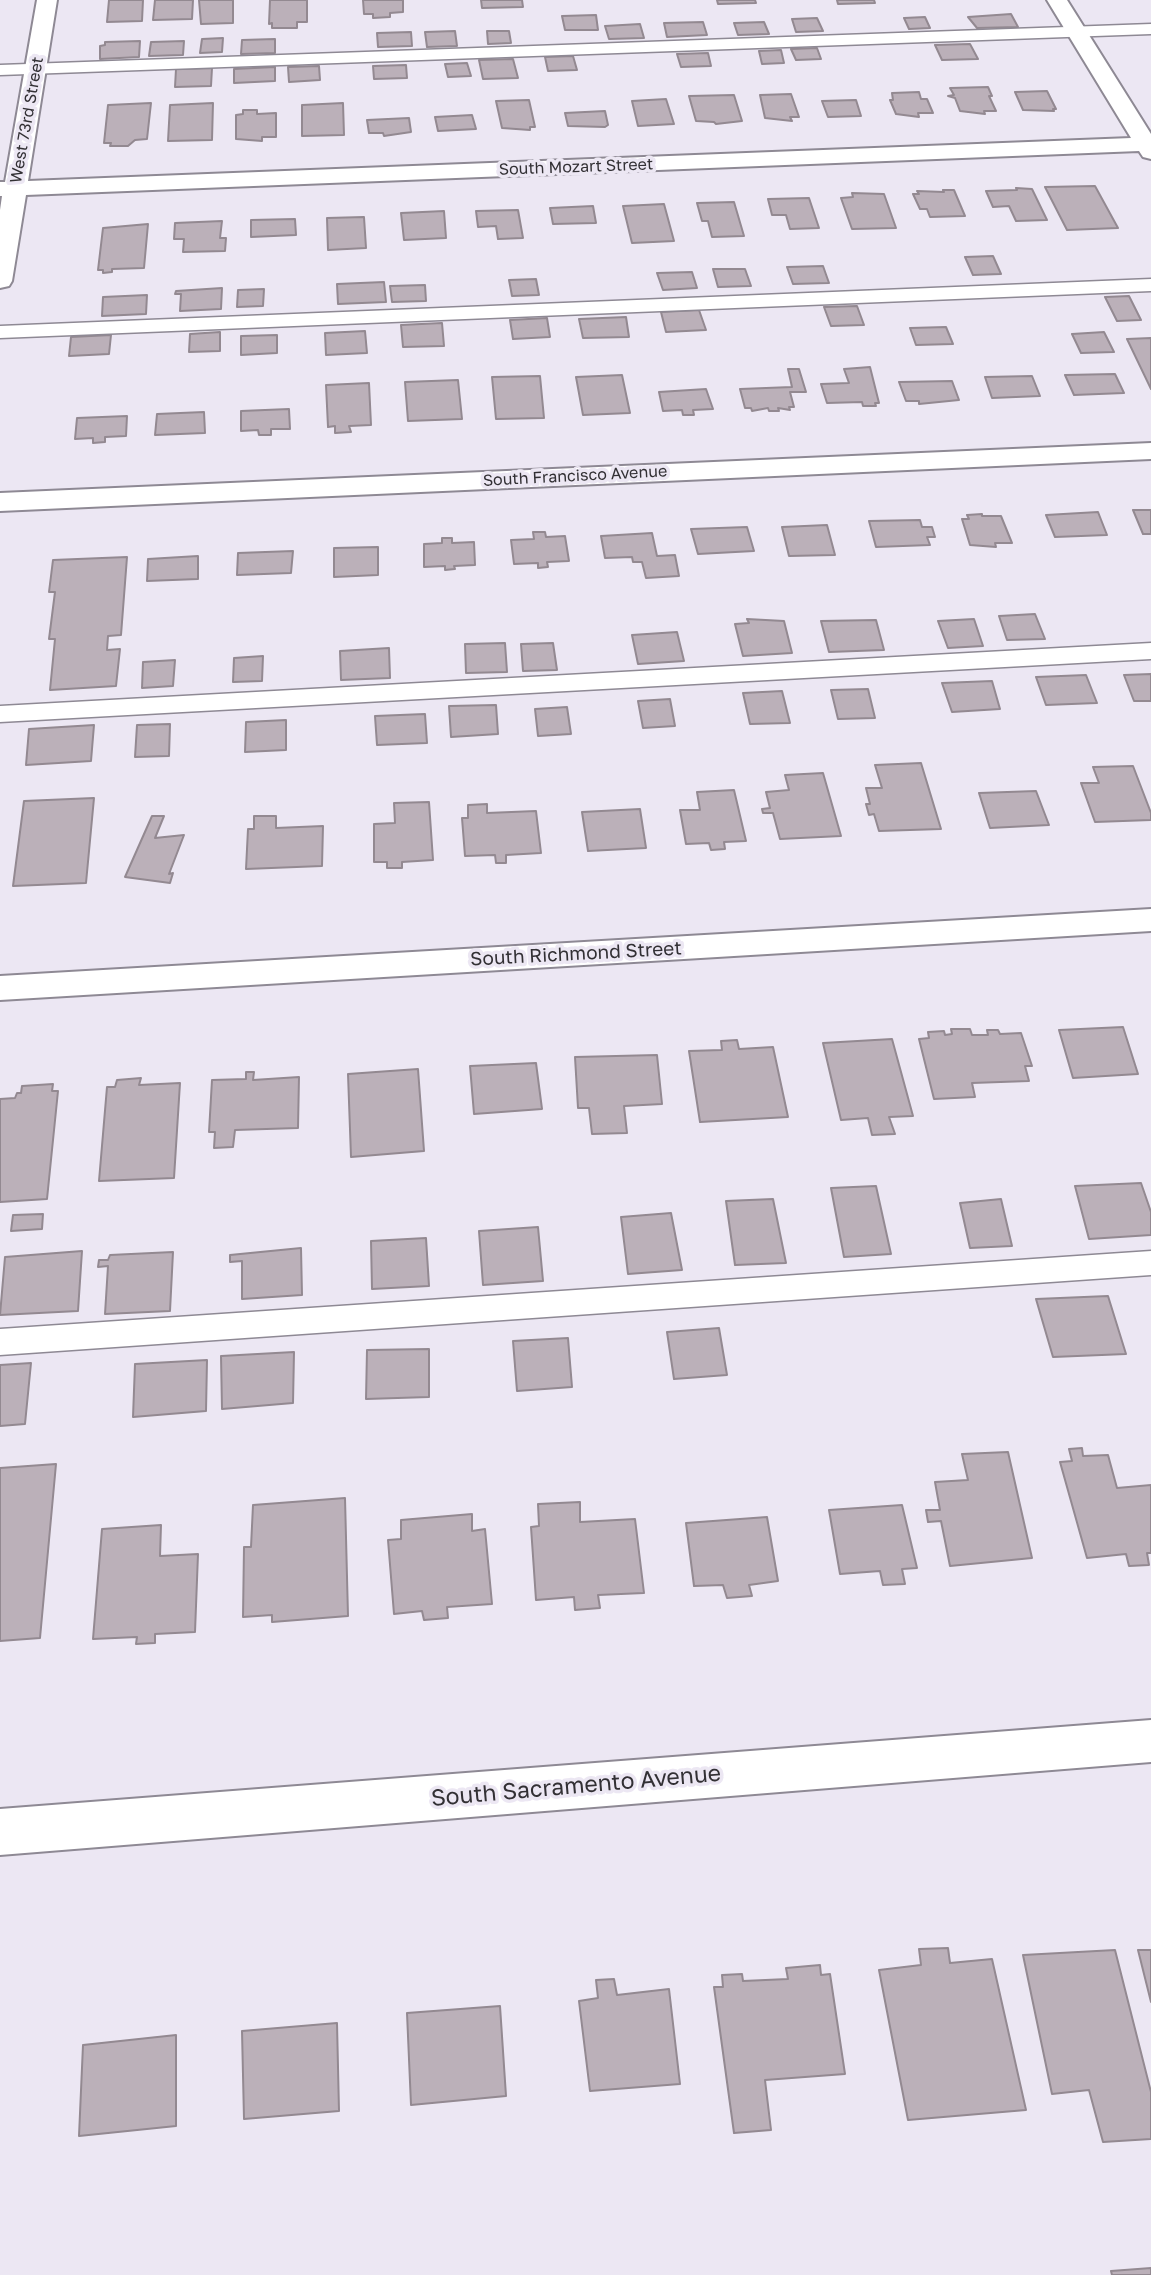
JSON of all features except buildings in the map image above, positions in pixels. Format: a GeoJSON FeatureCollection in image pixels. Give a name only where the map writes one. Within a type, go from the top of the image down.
{"type":"FeatureCollection","features":[{"type":"Feature","properties":{"kind":"street","name":"West 73rd Street"},"geometry":{"type":"LineString","coordinates":[[0,281],[8,189],[36,69],[47,0]]}},
{"type":"Feature","properties":{"kind":"street"},"geometry":{"type":"LineString","coordinates":[[1057,0],[1149,147]]}},
{"type":"Feature","properties":{"kind":"street","name":"South Mozart Street"},"geometry":{"type":"LineString","coordinates":[[8,189],[1149,147]]}},
{"type":"Feature","properties":{"kind":"street","name":"South Francisco Avenue"},"geometry":{"type":"LineString","coordinates":[[0,502],[1151,451]]}},
{"type":"Feature","properties":{"kind":"street","name":"South Richmond Street"},"geometry":{"type":"LineString","coordinates":[[0,988],[1151,919]]}},
{"type":"Feature","properties":{"kind":"street","name":"South Sacramento Avenue"},"geometry":{"type":"LineString","coordinates":[[0,1832],[1151,1741]]}},
{"type":"Feature","properties":{"kind":"lane"},"geometry":{"type":"LineString","coordinates":[[0,70],[1151,29]]}},
{"type":"Feature","properties":{"kind":"lane"},"geometry":{"type":"LineString","coordinates":[[0,332],[1151,285]]}},
{"type":"Feature","properties":{"kind":"lane"},"geometry":{"type":"LineString","coordinates":[[0,714],[1151,651]]}},
{"type":"Feature","properties":{"kind":"lane"},"geometry":{"type":"LineString","coordinates":[[0,1342],[1151,1263]]}}]}
